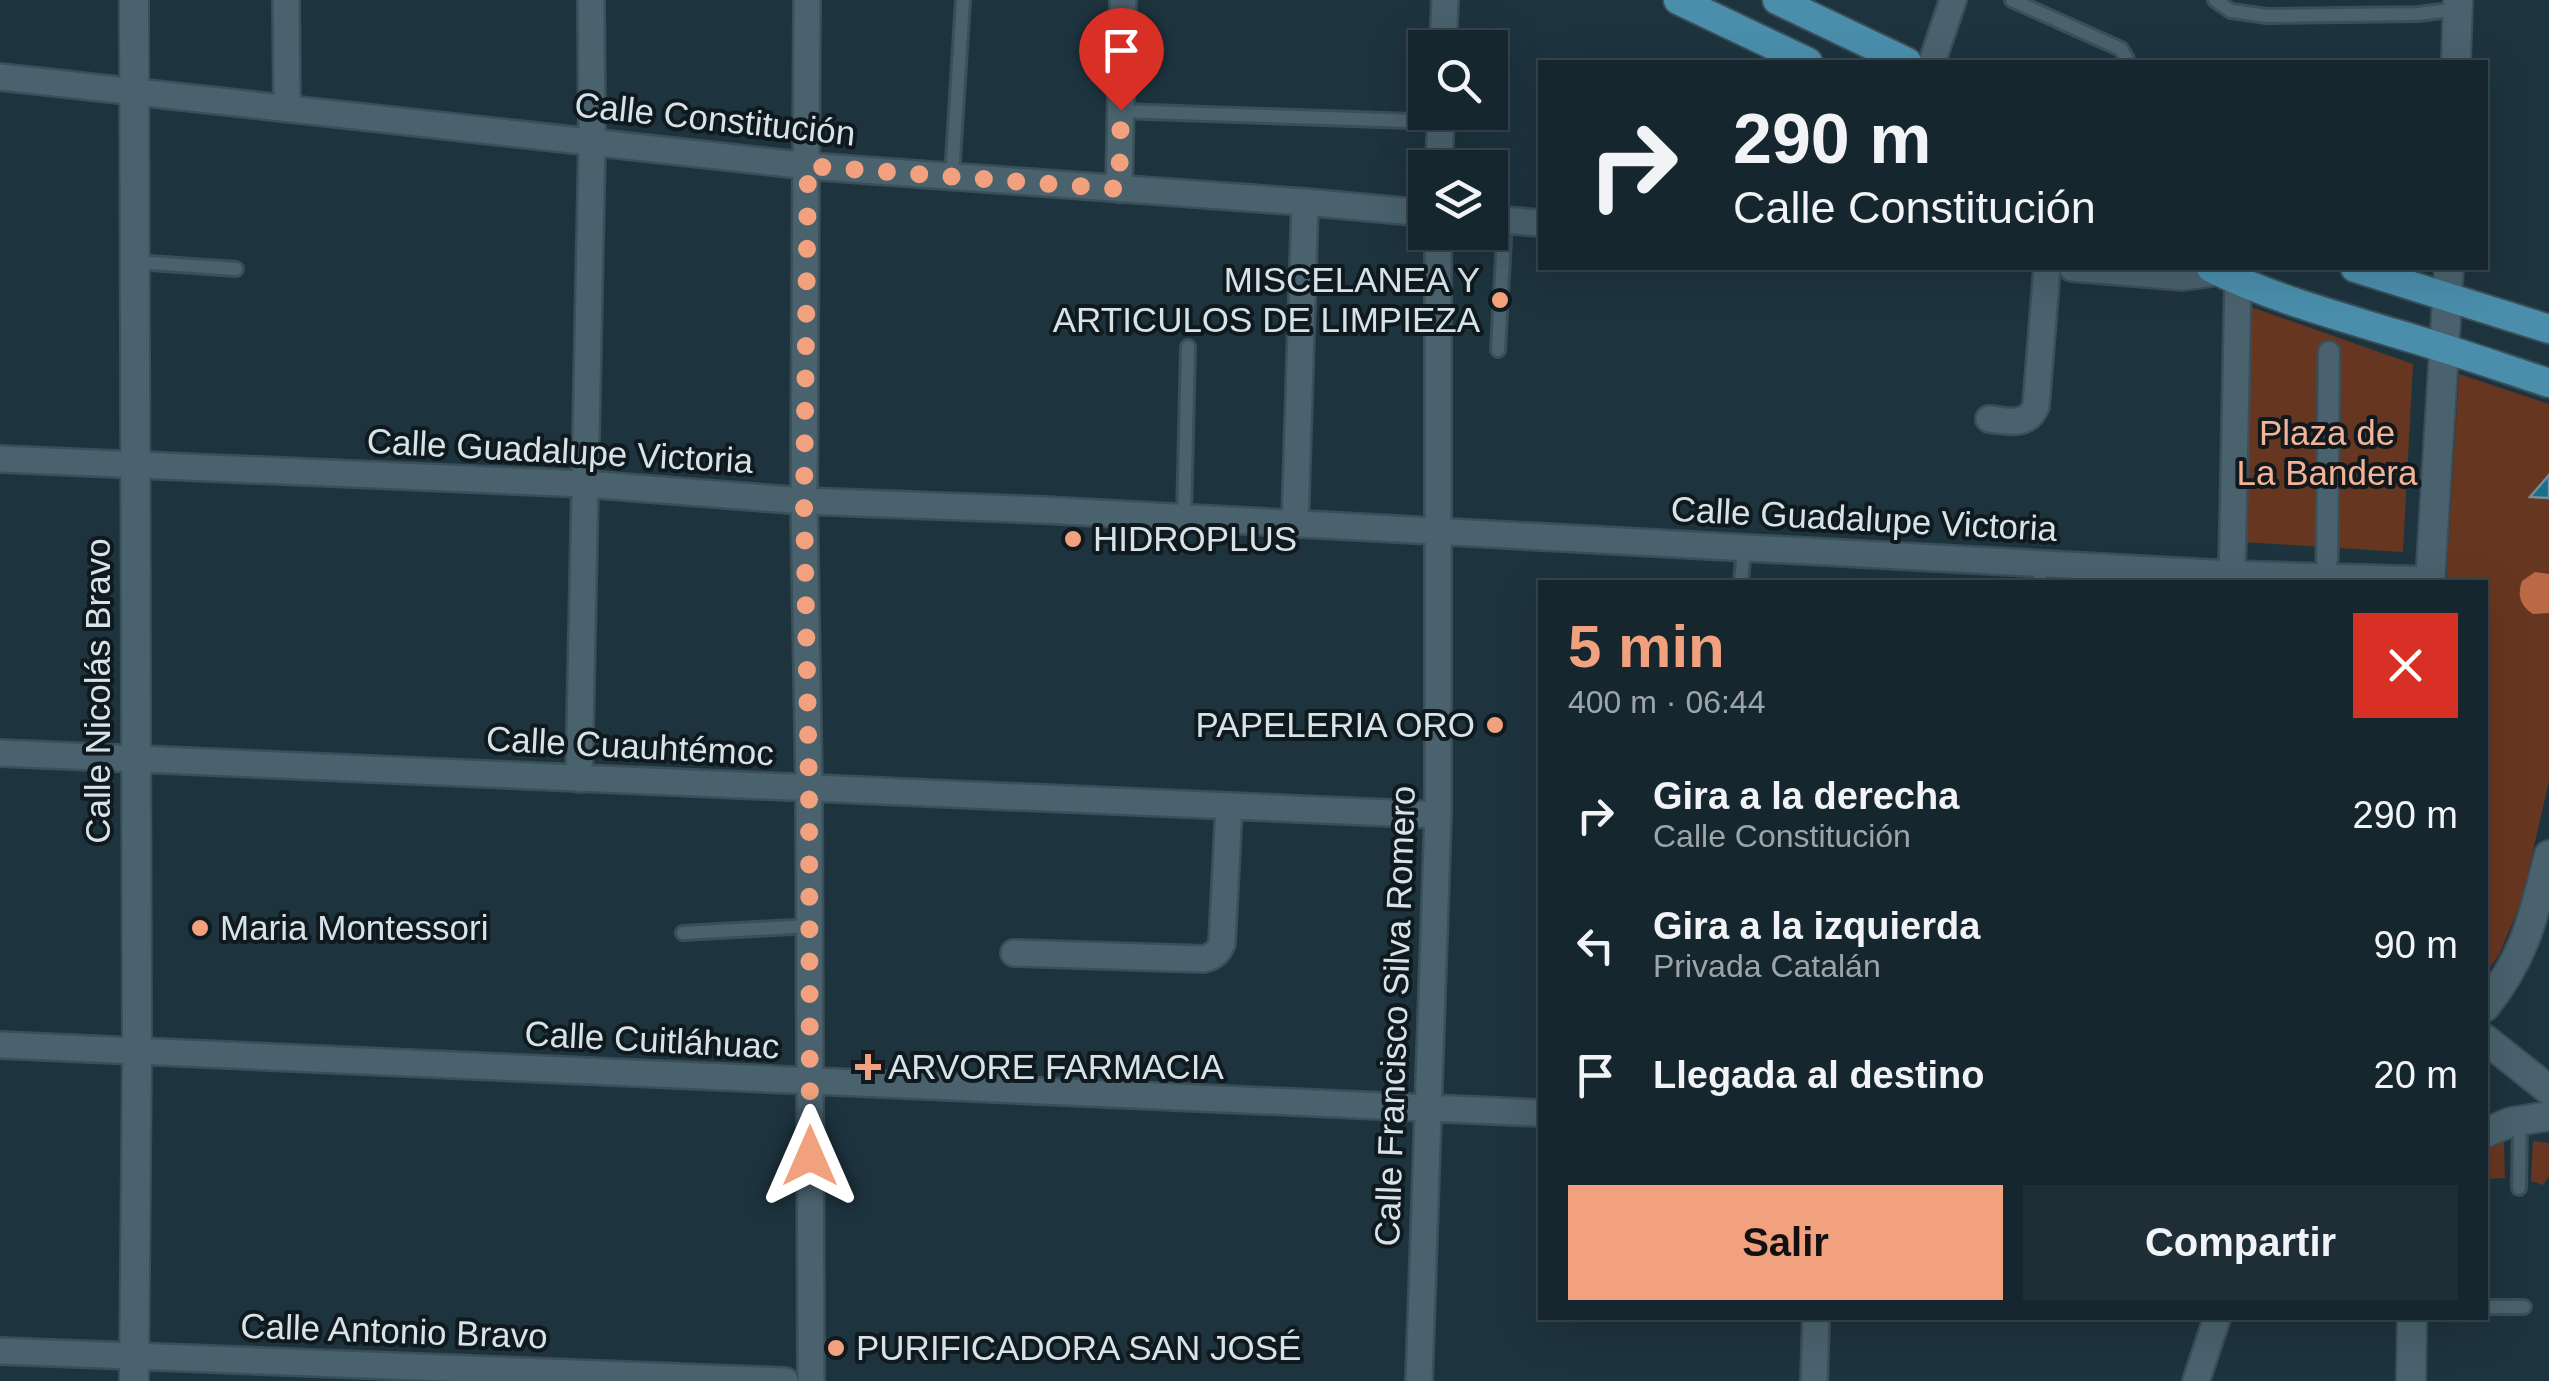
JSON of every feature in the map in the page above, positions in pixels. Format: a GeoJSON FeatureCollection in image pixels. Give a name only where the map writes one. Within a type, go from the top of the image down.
{"type":"FeatureCollection","features":[{"type":"Feature","properties":{"kind":"main road"},"geometry":{"type":"LineString","coordinates":[[1678,0],[1804,60]]}},
{"type":"Feature","properties":{"kind":"main road"},"geometry":{"type":"LineString","coordinates":[[1777,0],[1903,60]]}},
{"type":"Feature","properties":{"kind":"main road"},"geometry":{"type":"LineString","coordinates":[[2361,270],[2549,329]]}},
{"type":"Feature","properties":{"kind":"main road"},"geometry":{"type":"LineString","coordinates":[[2223,274],[2310,307],[2549,383]]}},
{"type":"Feature","properties":{"kind":"street","name":"Calle Nicolás Bravo"},"geometry":{"type":"LineString","coordinates":[[134,0],[134,1369]]}},
{"type":"Feature","properties":{"kind":"street"},"geometry":{"type":"LineString","coordinates":[[286,0],[286,108]]}},
{"type":"Feature","properties":{"kind":"street"},"geometry":{"type":"LineString","coordinates":[[579,779],[592,142],[591,0]]}},
{"type":"Feature","properties":{"kind":"street"},"geometry":{"type":"LineString","coordinates":[[807,0],[804,501],[811,1381]]}},
{"type":"Feature","properties":{"kind":"street"},"geometry":{"type":"LineString","coordinates":[[1119,189],[1123,0]]}},
{"type":"Feature","properties":{"kind":"street"},"geometry":{"type":"LineString","coordinates":[[1444,30],[1445,0]]}},
{"type":"Feature","properties":{"kind":"street"},"geometry":{"type":"LineString","coordinates":[[1933,60],[1953,0]]}},
{"type":"Feature","properties":{"kind":"street"},"geometry":{"type":"LineString","coordinates":[[2456,60],[2458,5]]}},
{"type":"Feature","properties":{"kind":"street","name":"Calle Constitución"},"geometry":{"type":"LineString","coordinates":[[0,77],[808,166],[1408,211]]}},
{"type":"Feature","properties":{"kind":"street"},"geometry":{"type":"LineString","coordinates":[[1296,524],[1305,202]]}},
{"type":"Feature","properties":{"kind":"street"},"geometry":{"type":"LineString","coordinates":[[1508,220],[1538,223]]}},
{"type":"Feature","properties":{"kind":"street","name":"Calle Francisco Silva Romero"},"geometry":{"type":"LineString","coordinates":[[1419,1381],[1438,815],[1438,250]]}},
{"type":"Feature","properties":{"kind":"street"},"geometry":{"type":"LineString","coordinates":[[1989,419],[2026,420],[2036,406],[2047,270]]}},
{"type":"Feature","properties":{"kind":"street"},"geometry":{"type":"LineString","coordinates":[[2097,270],[2183,277],[2223,274],[2232,574]]}},
{"type":"Feature","properties":{"kind":"street"},"geometry":{"type":"LineString","coordinates":[[2430,580],[2448,270]]}},
{"type":"Feature","properties":{"kind":"street"},"geometry":{"type":"LineString","coordinates":[[2327,560],[2329,352]]}},
{"type":"Feature","properties":{"kind":"street","name":"Calle Guadalupe Victoria"},"geometry":{"type":"LineString","coordinates":[[0,459],[585,484],[804,501],[1744,547],[2040,572],[2402,580]]}},
{"type":"Feature","properties":{"kind":"street","name":"Calle Cuauhtémoc"},"geometry":{"type":"LineString","coordinates":[[0,753],[1438,815]]}},
{"type":"Feature","properties":{"kind":"street"},"geometry":{"type":"LineString","coordinates":[[1014,953],[1212,957],[1222,942],[1229,806]]}},
{"type":"Feature","properties":{"kind":"street"},"geometry":{"type":"LineString","coordinates":[[2488,1003],[2526,941],[2549,855]]}},
{"type":"Feature","properties":{"kind":"street"},"geometry":{"type":"LineString","coordinates":[[2488,1041],[2549,1090]]}},
{"type":"Feature","properties":{"kind":"street","name":"Calle Cuitláhuac"},"geometry":{"type":"LineString","coordinates":[[0,1046],[1538,1112]]}},
{"type":"Feature","properties":{"kind":"street"},"geometry":{"type":"LineString","coordinates":[[2488,1132],[2520,1120],[2549,1116]]}},
{"type":"Feature","properties":{"kind":"street"},"geometry":{"type":"LineString","coordinates":[[1814,1381],[1816,1320]]}},
{"type":"Feature","properties":{"kind":"street"},"geometry":{"type":"LineString","coordinates":[[2196,1381],[2217,1320]]}},
{"type":"Feature","properties":{"kind":"street"},"geometry":{"type":"LineString","coordinates":[[2411,1381],[2412,1320]]}},
{"type":"Feature","properties":{"kind":"street","name":"Calle Antonio Bravo"},"geometry":{"type":"LineString","coordinates":[[0,1351],[134,1369],[785,1381]]}},
{"type":"Feature","properties":{"kind":"lane"},"geometry":{"type":"LineString","coordinates":[[952,176],[962,0]]}},
{"type":"Feature","properties":{"kind":"lane"},"geometry":{"type":"LineString","coordinates":[[2012,0],[2120,49],[2127,60]]}},
{"type":"Feature","properties":{"kind":"lane"},"geometry":{"type":"LineString","coordinates":[[2215,0],[2231,11],[2267,16],[2418,14],[2458,5]]}},
{"type":"Feature","properties":{"kind":"lane"},"geometry":{"type":"LineString","coordinates":[[1121,110],[1408,116]]}},
{"type":"Feature","properties":{"kind":"lane"},"geometry":{"type":"LineString","coordinates":[[1498,250],[1498,350]]}},
{"type":"Feature","properties":{"kind":"lane"},"geometry":{"type":"LineString","coordinates":[[136,262],[236,269]]}},
{"type":"Feature","properties":{"kind":"lane"},"geometry":{"type":"LineString","coordinates":[[1184,518],[1188,347]]}},
{"type":"Feature","properties":{"kind":"lane"},"geometry":{"type":"LineString","coordinates":[[1741,580],[1744,547]]}},
{"type":"Feature","properties":{"kind":"lane"},"geometry":{"type":"LineString","coordinates":[[684,933],[810,926]]}},
{"type":"Feature","properties":{"kind":"lane"},"geometry":{"type":"LineString","coordinates":[[2518,1188],[2520,1120]]}},
{"type":"Feature","properties":{"kind":"lane"},"geometry":{"type":"LineString","coordinates":[[2488,1307],[2524,1306]]}},
{"type":"Feature","properties":{"kind":"green space","name":"Plaza de La Bandera"},"geometry":{"type":"Polygon","coordinates":[[[2251,307],[2413,364],[2403,552],[2242,542],[2251,307]]]}},
{"type":"Feature","properties":{"kind":"green space","name":"Plaza de La Bandera"},"geometry":{"type":"Polygon","coordinates":[[[2459,374],[2549,404],[2549,781],[2521,903],[2499,955],[2488,970],[2488,580],[2446,580],[2459,374]]]}},
{"type":"Feature","properties":{"kind":"green space"},"geometry":{"type":"Polygon","coordinates":[[[2533,1141],[2549,1143],[2549,1176],[2543,1185],[2531,1181],[2533,1141]]]}},
{"type":"Feature","properties":{"kind":"green space"},"geometry":{"type":"Polygon","coordinates":[[[2504,1142],[2505,1178],[2488,1179],[2488,1145],[2504,1142]]]}},
{"type":"Feature","properties":{"kind":"shaded area"},"geometry":{"type":"Polygon","coordinates":[[[2535,572],[2549,574],[2549,613],[2533,614],[2521,600],[2522,581],[2535,572]]]}},
{"type":"Feature","properties":{"kind":"building"},"geometry":{"type":"Polygon","coordinates":[[[2549,475],[2549,498],[2530,497],[2549,475]]]}},
{"type":"Feature","properties":{"kind":"place","name":"MISCELANEA Y ARTICULOS DE LIMPIEZA"},"geometry":{"type":"Point","coordinates":[1500,300]}},
{"type":"Feature","properties":{"kind":"place","name":"HIDROPLUS"},"geometry":{"type":"Point","coordinates":[1073,539]}},
{"type":"Feature","properties":{"kind":"place","name":"PAPELERIA ORO"},"geometry":{"type":"Point","coordinates":[1495,725]}},
{"type":"Feature","properties":{"kind":"place","name":"Maria Montessori"},"geometry":{"type":"Point","coordinates":[200,928]}},
{"type":"Feature","properties":{"kind":"place","name":"ARVORE FARMACIA"},"geometry":{"type":"Point","coordinates":[868,1067]}},
{"type":"Feature","properties":{"kind":"place","name":"PURIFICADORA SAN JOSÉ"},"geometry":{"type":"Point","coordinates":[836,1348]}},
{"type":"Feature","properties":{"kind":"route"},"geometry":{"type":"LineString","coordinates":[[810,1156],[804,501],[808,166],[1119,189],[1121,110]]}}]}
